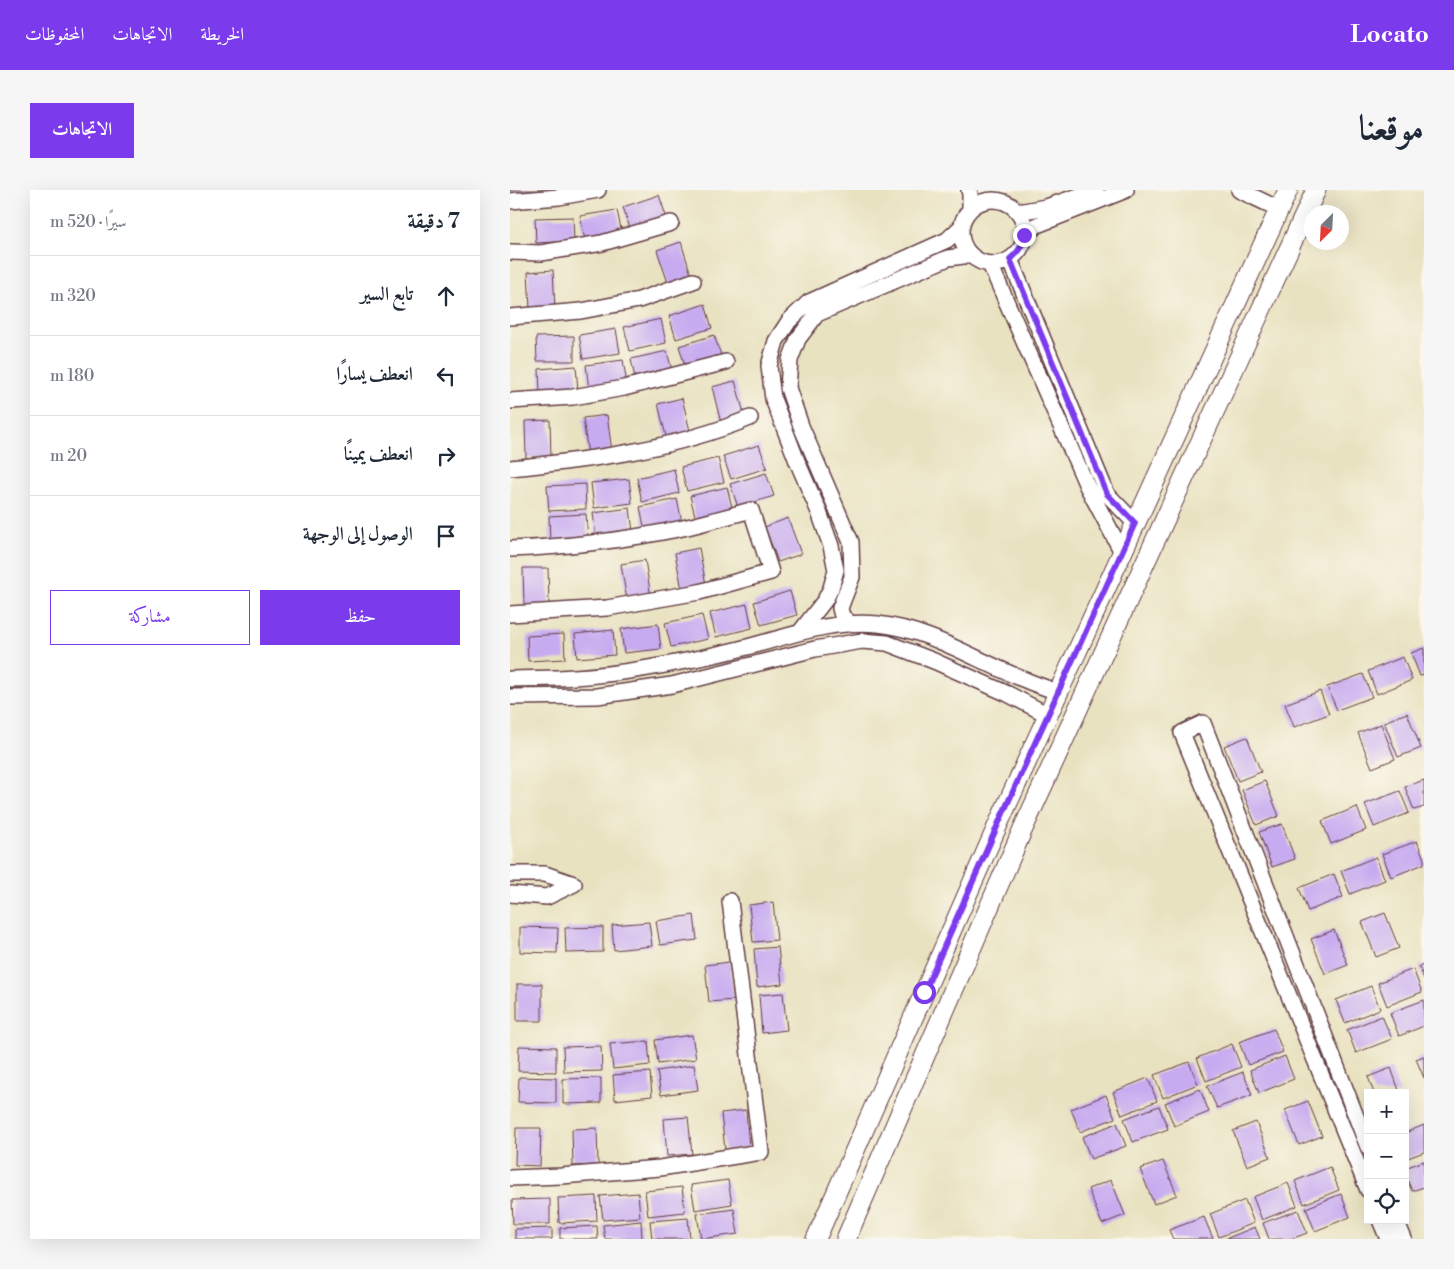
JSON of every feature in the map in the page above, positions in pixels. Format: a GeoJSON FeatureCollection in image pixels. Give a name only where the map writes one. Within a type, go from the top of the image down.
{"type":"FeatureCollection","features":[{"type":"Feature","properties":{"kind":"main road"},"geometry":{"type":"LineString","coordinates":[[846,1239],[1022,831],[1316,190]]}},
{"type":"Feature","properties":{"kind":"main road"},"geometry":{"type":"LineString","coordinates":[[816,1239],[992,838],[1282,196]]}},
{"type":"Feature","properties":{"kind":"street"},"geometry":{"type":"LineString","coordinates":[[510,201],[559,197],[598,190]]}},
{"type":"Feature","properties":{"kind":"street"},"geometry":{"type":"LineString","coordinates":[[969,190],[970,209]]}},
{"type":"Feature","properties":{"kind":"street"},"geometry":{"type":"LineString","coordinates":[[1018,212],[1046,207],[1096,190]]}},
{"type":"Feature","properties":{"kind":"street"},"geometry":{"type":"LineString","coordinates":[[1024,235],[1037,225],[1126,190]]}},
{"type":"Feature","properties":{"kind":"street"},"geometry":{"type":"LineString","coordinates":[[1238,190],[1282,196]]}},
{"type":"Feature","properties":{"kind":"street"},"geometry":{"type":"LineString","coordinates":[[987,195],[1005,203],[1018,212],[1023,222],[1023,243],[1018,252],[1010,259],[1000,263],[990,264],[980,261],[971,255],[961,238],[961,227],[964,218],[970,209],[987,195]]}},
{"type":"Feature","properties":{"kind":"street"},"geometry":{"type":"LineString","coordinates":[[510,252],[541,253],[602,243],[671,222]]}},
{"type":"Feature","properties":{"kind":"street"},"geometry":{"type":"LineString","coordinates":[[800,632],[832,588],[836,570],[825,529],[773,399],[769,366],[776,341],[789,321],[809,302],[947,240],[961,227]]}},
{"type":"Feature","properties":{"kind":"street"},"geometry":{"type":"LineString","coordinates":[[851,624],[842,616],[840,608],[852,577],[851,542],[801,426],[788,388],[790,360],[798,339],[817,314],[948,258],[971,255]]}},
{"type":"Feature","properties":{"kind":"street"},"geometry":{"type":"LineString","coordinates":[[1010,259],[1107,494],[1135,523]]}},
{"type":"Feature","properties":{"kind":"street"},"geometry":{"type":"LineString","coordinates":[[990,264],[1088,486],[1122,552]]}},
{"type":"Feature","properties":{"kind":"street"},"geometry":{"type":"LineString","coordinates":[[510,317],[581,311],[639,300],[693,281]]}},
{"type":"Feature","properties":{"kind":"street"},"geometry":{"type":"LineString","coordinates":[[510,401],[573,397],[624,388],[726,362]]}},
{"type":"Feature","properties":{"kind":"street"},"geometry":{"type":"LineString","coordinates":[[510,468],[570,462],[636,452],[721,430],[750,418]]}},
{"type":"Feature","properties":{"kind":"street"},"geometry":{"type":"LineString","coordinates":[[510,549],[594,543],[674,530],[751,510],[771,572],[699,592],[607,608],[510,614]]}},
{"type":"Feature","properties":{"kind":"street"},"geometry":{"type":"LineString","coordinates":[[510,679],[575,677],[644,669],[732,651],[800,632],[839,624],[878,624],[910,631],[937,640],[1022,679],[1058,692]]}},
{"type":"Feature","properties":{"kind":"street"},"geometry":{"type":"LineString","coordinates":[[510,697],[598,696],[672,685],[815,648],[862,641],[887,643],[934,660],[1008,694],[1048,715]]}},
{"type":"Feature","properties":{"kind":"street"},"geometry":{"type":"LineString","coordinates":[[1364,1137],[1203,723],[1182,733],[1364,1180]]}},
{"type":"Feature","properties":{"kind":"street"},"geometry":{"type":"LineString","coordinates":[[510,874],[545,874],[574,884],[548,897],[510,894]]}},
{"type":"Feature","properties":{"kind":"street"},"geometry":{"type":"LineString","coordinates":[[510,1178],[660,1168],[761,1152],[730,901]]}},
{"type":"Feature","properties":{"kind":"street"},"geometry":{"type":"LineString","coordinates":[[1382,1224],[1388,1239]]}},
{"type":"Feature","properties":{"kind":"street"},"geometry":{"type":"LineString","coordinates":[[1398,1224],[1404,1239]]}},
{"type":"Feature","properties":{"kind":"building"},"geometry":{"type":"Polygon","coordinates":[[[510,190],[546,190],[546,192],[510,193],[510,190]]]}},
{"type":"Feature","properties":{"kind":"building"},"geometry":{"type":"Polygon","coordinates":[[[659,195],[667,219],[631,231],[623,207],[659,195]]]}},
{"type":"Feature","properties":{"kind":"building"},"geometry":{"type":"Polygon","coordinates":[[[617,210],[622,234],[585,240],[580,216],[617,210]]]}},
{"type":"Feature","properties":{"kind":"building"},"geometry":{"type":"Polygon","coordinates":[[[573,217],[574,241],[536,243],[535,218],[573,217]]]}},
{"type":"Feature","properties":{"kind":"building"},"geometry":{"type":"Polygon","coordinates":[[[681,242],[692,278],[669,286],[657,250],[681,242]]]}},
{"type":"Feature","properties":{"kind":"building"},"geometry":{"type":"Polygon","coordinates":[[[553,270],[555,308],[530,309],[528,272],[553,270]]]}},
{"type":"Feature","properties":{"kind":"building"},"geometry":{"type":"Polygon","coordinates":[[[705,304],[712,328],[676,339],[669,316],[705,304]]]}},
{"type":"Feature","properties":{"kind":"building"},"geometry":{"type":"Polygon","coordinates":[[[661,319],[666,343],[630,351],[624,327],[661,319]]]}},
{"type":"Feature","properties":{"kind":"building"},"geometry":{"type":"Polygon","coordinates":[[[616,329],[620,353],[583,359],[579,335],[616,329]]]}},
{"type":"Feature","properties":{"kind":"building"},"geometry":{"type":"Polygon","coordinates":[[[714,335],[722,358],[686,369],[679,346],[714,335]]]}},
{"type":"Feature","properties":{"kind":"building"},"geometry":{"type":"Polygon","coordinates":[[[574,336],[574,361],[537,361],[536,337],[574,336]]]}},
{"type":"Feature","properties":{"kind":"building"},"geometry":{"type":"Polygon","coordinates":[[[667,351],[673,375],[636,383],[631,359],[667,351]]]}},
{"type":"Feature","properties":{"kind":"building"},"geometry":{"type":"Polygon","coordinates":[[[623,360],[627,384],[589,390],[586,365],[623,360]]]}},
{"type":"Feature","properties":{"kind":"building"},"geometry":{"type":"Polygon","coordinates":[[[576,366],[578,391],[540,393],[539,369],[576,366]]]}},
{"type":"Feature","properties":{"kind":"building"},"geometry":{"type":"Polygon","coordinates":[[[735,381],[745,417],[721,423],[712,387],[735,381]]]}},
{"type":"Feature","properties":{"kind":"building"},"geometry":{"type":"Polygon","coordinates":[[[682,398],[691,435],[667,440],[658,404],[682,398]]]}},
{"type":"Feature","properties":{"kind":"building"},"geometry":{"type":"Polygon","coordinates":[[[607,415],[612,452],[588,455],[583,418],[607,415]]]}},
{"type":"Feature","properties":{"kind":"building"},"geometry":{"type":"Polygon","coordinates":[[[550,420],[551,458],[526,458],[525,421],[550,420]]]}},
{"type":"Feature","properties":{"kind":"building"},"geometry":{"type":"Polygon","coordinates":[[[759,445],[767,468],[731,479],[723,456],[759,445]]]}},
{"type":"Feature","properties":{"kind":"building"},"geometry":{"type":"Polygon","coordinates":[[[718,458],[724,482],[687,491],[681,467],[718,458]]]}},
{"type":"Feature","properties":{"kind":"building"},"geometry":{"type":"Polygon","coordinates":[[[674,469],[679,493],[642,502],[637,478],[674,469]]]}},
{"type":"Feature","properties":{"kind":"building"},"geometry":{"type":"Polygon","coordinates":[[[766,473],[774,496],[738,507],[730,484],[766,473]]]}},
{"type":"Feature","properties":{"kind":"building"},"geometry":{"type":"Polygon","coordinates":[[[629,479],[632,503],[594,508],[591,483],[629,479]]]}},
{"type":"Feature","properties":{"kind":"building"},"geometry":{"type":"Polygon","coordinates":[[[585,484],[586,509],[549,511],[547,486],[585,484]]]}},
{"type":"Feature","properties":{"kind":"building"},"geometry":{"type":"Polygon","coordinates":[[[727,487],[733,511],[696,520],[690,496],[727,487]]]}},
{"type":"Feature","properties":{"kind":"building"},"geometry":{"type":"Polygon","coordinates":[[[677,499],[682,523],[645,531],[640,507],[677,499]]]}},
{"type":"Feature","properties":{"kind":"building"},"geometry":{"type":"Polygon","coordinates":[[[630,508],[633,533],[596,537],[593,513],[630,508]]]}},
{"type":"Feature","properties":{"kind":"building"},"geometry":{"type":"Polygon","coordinates":[[[586,514],[588,538],[550,541],[549,516],[586,514]]]}},
{"type":"Feature","properties":{"kind":"building"},"geometry":{"type":"Polygon","coordinates":[[[788,518],[801,554],[778,562],[765,527],[788,518]]]}},
{"type":"Feature","properties":{"kind":"building"},"geometry":{"type":"Polygon","coordinates":[[[699,548],[706,585],[682,590],[675,553],[699,548]]]}},
{"type":"Feature","properties":{"kind":"building"},"geometry":{"type":"Polygon","coordinates":[[[645,560],[651,597],[627,601],[621,564],[645,560]]]}},
{"type":"Feature","properties":{"kind":"building"},"geometry":{"type":"Polygon","coordinates":[[[523,568],[548,568],[549,605],[524,606],[523,568]]]}},
{"type":"Feature","properties":{"kind":"building"},"geometry":{"type":"Polygon","coordinates":[[[790,591],[797,615],[761,625],[754,602],[790,591]]]}},
{"type":"Feature","properties":{"kind":"building"},"geometry":{"type":"Polygon","coordinates":[[[747,604],[752,628],[716,637],[710,613],[747,604]]]}},
{"type":"Feature","properties":{"kind":"building"},"geometry":{"type":"Polygon","coordinates":[[[702,615],[708,639],[671,647],[665,623],[702,615]]]}},
{"type":"Feature","properties":{"kind":"building"},"geometry":{"type":"Polygon","coordinates":[[[658,624],[661,649],[624,653],[621,629],[658,624]]]}},
{"type":"Feature","properties":{"kind":"building"},"geometry":{"type":"Polygon","coordinates":[[[613,630],[615,655],[577,658],[575,634],[613,630]]]}},
{"type":"Feature","properties":{"kind":"building"},"geometry":{"type":"Polygon","coordinates":[[[564,634],[565,659],[528,661],[527,636],[564,634]]]}},
{"type":"Feature","properties":{"kind":"building"},"geometry":{"type":"Polygon","coordinates":[[[1424,648],[1424,675],[1420,676],[1411,653],[1424,648]]]}},
{"type":"Feature","properties":{"kind":"building"},"geometry":{"type":"Polygon","coordinates":[[[1403,657],[1412,680],[1377,694],[1368,671],[1403,657]]]}},
{"type":"Feature","properties":{"kind":"building"},"geometry":{"type":"Polygon","coordinates":[[[1363,674],[1372,697],[1337,710],[1327,687],[1363,674]]]}},
{"type":"Feature","properties":{"kind":"building"},"geometry":{"type":"Polygon","coordinates":[[[1320,691],[1329,714],[1294,727],[1285,704],[1320,691]]]}},
{"type":"Feature","properties":{"kind":"building"},"geometry":{"type":"Polygon","coordinates":[[[1407,713],[1421,748],[1398,757],[1384,722],[1407,713]]]}},
{"type":"Feature","properties":{"kind":"building"},"geometry":{"type":"Polygon","coordinates":[[[1381,724],[1395,759],[1372,768],[1358,733],[1381,724]]]}},
{"type":"Feature","properties":{"kind":"building"},"geometry":{"type":"Polygon","coordinates":[[[1247,737],[1261,772],[1238,781],[1224,746],[1247,737]]]}},
{"type":"Feature","properties":{"kind":"building"},"geometry":{"type":"Polygon","coordinates":[[[1424,780],[1424,807],[1414,810],[1405,787],[1424,780]]]}},
{"type":"Feature","properties":{"kind":"building"},"geometry":{"type":"Polygon","coordinates":[[[1265,781],[1279,816],[1256,825],[1242,790],[1265,781]]]}},
{"type":"Feature","properties":{"kind":"building"},"geometry":{"type":"Polygon","coordinates":[[[1400,791],[1409,813],[1374,827],[1365,804],[1400,791]]]}},
{"type":"Feature","properties":{"kind":"building"},"geometry":{"type":"Polygon","coordinates":[[[1357,807],[1366,830],[1331,844],[1322,821],[1357,807]]]}},
{"type":"Feature","properties":{"kind":"building"},"geometry":{"type":"Polygon","coordinates":[[[1282,824],[1295,859],[1272,867],[1259,832],[1282,824]]]}},
{"type":"Feature","properties":{"kind":"building"},"geometry":{"type":"Polygon","coordinates":[[[1417,841],[1424,864],[1391,877],[1382,854],[1417,841]]]}},
{"type":"Feature","properties":{"kind":"building"},"geometry":{"type":"Polygon","coordinates":[[[1376,857],[1385,880],[1350,894],[1341,871],[1376,857]]]}},
{"type":"Feature","properties":{"kind":"building"},"geometry":{"type":"Polygon","coordinates":[[[1334,874],[1343,897],[1308,911],[1299,888],[1334,874]]]}},
{"type":"Feature","properties":{"kind":"building"},"geometry":{"type":"Polygon","coordinates":[[[773,902],[777,940],[753,942],[749,905],[773,902]]]}},
{"type":"Feature","properties":{"kind":"building"},"geometry":{"type":"Polygon","coordinates":[[[1385,913],[1399,948],[1376,957],[1362,922],[1385,913]]]}},
{"type":"Feature","properties":{"kind":"building"},"geometry":{"type":"Polygon","coordinates":[[[694,915],[697,940],[660,945],[656,921],[694,915]]]}},
{"type":"Feature","properties":{"kind":"building"},"geometry":{"type":"Polygon","coordinates":[[[649,922],[652,946],[614,950],[612,925],[649,922]]]}},
{"type":"Feature","properties":{"kind":"building"},"geometry":{"type":"Polygon","coordinates":[[[520,927],[558,928],[557,953],[520,952],[520,927]]]}},
{"type":"Feature","properties":{"kind":"building"},"geometry":{"type":"Polygon","coordinates":[[[603,927],[603,952],[566,953],[565,928],[603,927]]]}},
{"type":"Feature","properties":{"kind":"building"},"geometry":{"type":"Polygon","coordinates":[[[1334,930],[1348,965],[1325,974],[1311,939],[1334,930]]]}},
{"type":"Feature","properties":{"kind":"building"},"geometry":{"type":"Polygon","coordinates":[[[778,947],[782,984],[757,987],[754,949],[778,947]]]}},
{"type":"Feature","properties":{"kind":"building"},"geometry":{"type":"Polygon","coordinates":[[[730,962],[734,1000],[709,1002],[705,965],[730,962]]]}},
{"type":"Feature","properties":{"kind":"building"},"geometry":{"type":"Polygon","coordinates":[[[1424,964],[1424,979],[1419,966],[1424,964]]]}},
{"type":"Feature","properties":{"kind":"building"},"geometry":{"type":"Polygon","coordinates":[[[1413,969],[1422,992],[1387,1006],[1378,983],[1413,969]]]}},
{"type":"Feature","properties":{"kind":"building"},"geometry":{"type":"Polygon","coordinates":[[[517,984],[542,984],[542,1021],[517,1021],[517,984]]]}},
{"type":"Feature","properties":{"kind":"building"},"geometry":{"type":"Polygon","coordinates":[[[1371,986],[1380,1009],[1345,1023],[1336,1000],[1371,986]]]}},
{"type":"Feature","properties":{"kind":"building"},"geometry":{"type":"Polygon","coordinates":[[[783,993],[787,1030],[762,1033],[759,995],[783,993]]]}},
{"type":"Feature","properties":{"kind":"building"},"geometry":{"type":"Polygon","coordinates":[[[1424,1000],[1424,1026],[1399,1036],[1390,1013],[1424,1000]]]}},
{"type":"Feature","properties":{"kind":"building"},"geometry":{"type":"Polygon","coordinates":[[[1382,1016],[1392,1039],[1356,1053],[1347,1030],[1382,1016]]]}},
{"type":"Feature","properties":{"kind":"building"},"geometry":{"type":"Polygon","coordinates":[[[1274,1029],[1283,1052],[1248,1065],[1239,1042],[1274,1029]]]}},
{"type":"Feature","properties":{"kind":"building"},"geometry":{"type":"Polygon","coordinates":[[[692,1035],[696,1059],[658,1064],[655,1040],[692,1035]]]}},
{"type":"Feature","properties":{"kind":"building"},"geometry":{"type":"Polygon","coordinates":[[[648,1041],[650,1065],[613,1069],[610,1044],[648,1041]]]}},
{"type":"Feature","properties":{"kind":"building"},"geometry":{"type":"Polygon","coordinates":[[[1232,1044],[1241,1067],[1206,1081],[1197,1058],[1232,1044]]]}},
{"type":"Feature","properties":{"kind":"building"},"geometry":{"type":"Polygon","coordinates":[[[519,1046],[556,1047],[556,1072],[518,1071],[519,1046]]]}},
{"type":"Feature","properties":{"kind":"building"},"geometry":{"type":"Polygon","coordinates":[[[601,1046],[602,1071],[564,1072],[563,1047],[601,1046]]]}},
{"type":"Feature","properties":{"kind":"building"},"geometry":{"type":"Polygon","coordinates":[[[1285,1056],[1294,1079],[1259,1093],[1250,1070],[1285,1056]]]}},
{"type":"Feature","properties":{"kind":"building"},"geometry":{"type":"Polygon","coordinates":[[[1424,1056],[1424,1078],[1416,1059],[1424,1056]]]}},
{"type":"Feature","properties":{"kind":"building"},"geometry":{"type":"Polygon","coordinates":[[[1189,1062],[1198,1084],[1163,1098],[1154,1075],[1189,1062]]]}},
{"type":"Feature","properties":{"kind":"building"},"geometry":{"type":"Polygon","coordinates":[[[694,1065],[698,1090],[661,1095],[657,1071],[694,1065]]]}},
{"type":"Feature","properties":{"kind":"building"},"geometry":{"type":"Polygon","coordinates":[[[1391,1068],[1399,1089],[1372,1089],[1368,1077],[1391,1068]]]}},
{"type":"Feature","properties":{"kind":"building"},"geometry":{"type":"Polygon","coordinates":[[[650,1072],[652,1096],[615,1100],[613,1075],[650,1072]]]}},
{"type":"Feature","properties":{"kind":"building"},"geometry":{"type":"Polygon","coordinates":[[[1243,1072],[1252,1095],[1217,1108],[1207,1086],[1243,1072]]]}},
{"type":"Feature","properties":{"kind":"building"},"geometry":{"type":"Polygon","coordinates":[[[519,1077],[556,1078],[556,1103],[518,1102],[519,1077]]]}},
{"type":"Feature","properties":{"kind":"building"},"geometry":{"type":"Polygon","coordinates":[[[601,1078],[601,1103],[563,1104],[563,1079],[601,1078]]]}},
{"type":"Feature","properties":{"kind":"building"},"geometry":{"type":"Polygon","coordinates":[[[1148,1078],[1157,1101],[1122,1115],[1113,1092],[1148,1078]]]}},
{"type":"Feature","properties":{"kind":"building"},"geometry":{"type":"Polygon","coordinates":[[[1200,1089],[1209,1112],[1174,1126],[1165,1103],[1200,1089]]]}},
{"type":"Feature","properties":{"kind":"building"},"geometry":{"type":"Polygon","coordinates":[[[1106,1095],[1115,1118],[1080,1132],[1071,1109],[1106,1095]]]}},
{"type":"Feature","properties":{"kind":"building"},"geometry":{"type":"Polygon","coordinates":[[[1308,1101],[1322,1136],[1299,1145],[1285,1110],[1308,1101]]]}},
{"type":"Feature","properties":{"kind":"building"},"geometry":{"type":"Polygon","coordinates":[[[1159,1106],[1168,1129],[1133,1142],[1124,1119],[1159,1106]]]}},
{"type":"Feature","properties":{"kind":"building"},"geometry":{"type":"Polygon","coordinates":[[[746,1110],[749,1148],[725,1150],[721,1113],[746,1110]]]}},
{"type":"Feature","properties":{"kind":"building"},"geometry":{"type":"Polygon","coordinates":[[[688,1117],[692,1154],[667,1156],[664,1119],[688,1117]]]}},
{"type":"Feature","properties":{"kind":"building"},"geometry":{"type":"Polygon","coordinates":[[[1256,1122],[1270,1157],[1247,1166],[1233,1131],[1256,1122]]]}},
{"type":"Feature","properties":{"kind":"building"},"geometry":{"type":"Polygon","coordinates":[[[1117,1123],[1126,1146],[1091,1159],[1082,1137],[1117,1123]]]}},
{"type":"Feature","properties":{"kind":"building"},"geometry":{"type":"Polygon","coordinates":[[[1424,1125],[1424,1152],[1409,1158],[1409,1134],[1409,1131],[1424,1125]]]}},
{"type":"Feature","properties":{"kind":"building"},"geometry":{"type":"Polygon","coordinates":[[[516,1128],[541,1128],[540,1166],[515,1165],[516,1128]]]}},
{"type":"Feature","properties":{"kind":"building"},"geometry":{"type":"Polygon","coordinates":[[[597,1128],[598,1165],[573,1166],[572,1129],[597,1128]]]}},
{"type":"Feature","properties":{"kind":"building"},"geometry":{"type":"Polygon","coordinates":[[[1163,1161],[1177,1195],[1154,1204],[1140,1169],[1163,1161]]]}},
{"type":"Feature","properties":{"kind":"building"},"geometry":{"type":"Polygon","coordinates":[[[1424,1161],[1424,1187],[1412,1191],[1409,1184],[1409,1167],[1424,1161]]]}},
{"type":"Feature","properties":{"kind":"building"},"geometry":{"type":"Polygon","coordinates":[[[1330,1167],[1339,1190],[1304,1204],[1295,1181],[1330,1167]]]}},
{"type":"Feature","properties":{"kind":"building"},"geometry":{"type":"Polygon","coordinates":[[[728,1180],[732,1204],[695,1210],[691,1185],[728,1180]]]}},
{"type":"Feature","properties":{"kind":"building"},"geometry":{"type":"Polygon","coordinates":[[[1111,1180],[1125,1215],[1102,1224],[1088,1189],[1111,1180]]]}},
{"type":"Feature","properties":{"kind":"building"},"geometry":{"type":"Polygon","coordinates":[[[1288,1183],[1297,1206],[1262,1220],[1253,1197],[1288,1183]]]}},
{"type":"Feature","properties":{"kind":"building"},"geometry":{"type":"Polygon","coordinates":[[[682,1187],[685,1212],[648,1216],[645,1191],[682,1187]]]}},
{"type":"Feature","properties":{"kind":"building"},"geometry":{"type":"Polygon","coordinates":[[[638,1193],[640,1217],[603,1220],[600,1196],[638,1193]]]}},
{"type":"Feature","properties":{"kind":"building"},"geometry":{"type":"Polygon","coordinates":[[[1341,1194],[1350,1217],[1315,1231],[1306,1208],[1341,1194]]]}},
{"type":"Feature","properties":{"kind":"building"},"geometry":{"type":"Polygon","coordinates":[[[596,1196],[597,1221],[559,1223],[558,1198],[596,1196]]]}},
{"type":"Feature","properties":{"kind":"building"},"geometry":{"type":"Polygon","coordinates":[[[550,1199],[550,1224],[513,1224],[512,1200],[550,1199]]]}},
{"type":"Feature","properties":{"kind":"building"},"geometry":{"type":"Polygon","coordinates":[[[1245,1200],[1254,1223],[1219,1237],[1210,1214],[1245,1200]]]}},
{"type":"Feature","properties":{"kind":"building"},"geometry":{"type":"Polygon","coordinates":[[[734,1209],[738,1234],[701,1239],[697,1214],[734,1209]]]}},
{"type":"Feature","properties":{"kind":"building"},"geometry":{"type":"Polygon","coordinates":[[[1298,1210],[1307,1233],[1291,1239],[1269,1239],[1263,1223],[1298,1210]]]}},
{"type":"Feature","properties":{"kind":"building"},"geometry":{"type":"Polygon","coordinates":[[[1204,1217],[1213,1239],[1173,1239],[1169,1230],[1204,1217]]]}},
{"type":"Feature","properties":{"kind":"building"},"geometry":{"type":"Polygon","coordinates":[[[688,1218],[690,1239],[652,1239],[650,1221],[688,1218]]]}},
{"type":"Feature","properties":{"kind":"building"},"geometry":{"type":"Polygon","coordinates":[[[641,1221],[642,1239],[605,1239],[603,1225],[641,1221]]]}},
{"type":"Feature","properties":{"kind":"building"},"geometry":{"type":"Polygon","coordinates":[[[597,1226],[598,1239],[560,1239],[560,1228],[597,1226]]]}},
{"type":"Feature","properties":{"kind":"building"},"geometry":{"type":"Polygon","coordinates":[[[1255,1227],[1260,1239],[1225,1239],[1255,1227]]]}},
{"type":"Feature","properties":{"kind":"building"},"geometry":{"type":"Polygon","coordinates":[[[552,1228],[552,1239],[515,1239],[515,1229],[552,1228]]]}},
{"type":"Feature","properties":{"kind":"route"},"geometry":{"type":"LineString","coordinates":[[924,992],[1135,523],[1107,494],[1010,259],[1018,252],[1023,243],[1024,235]]}}]}
